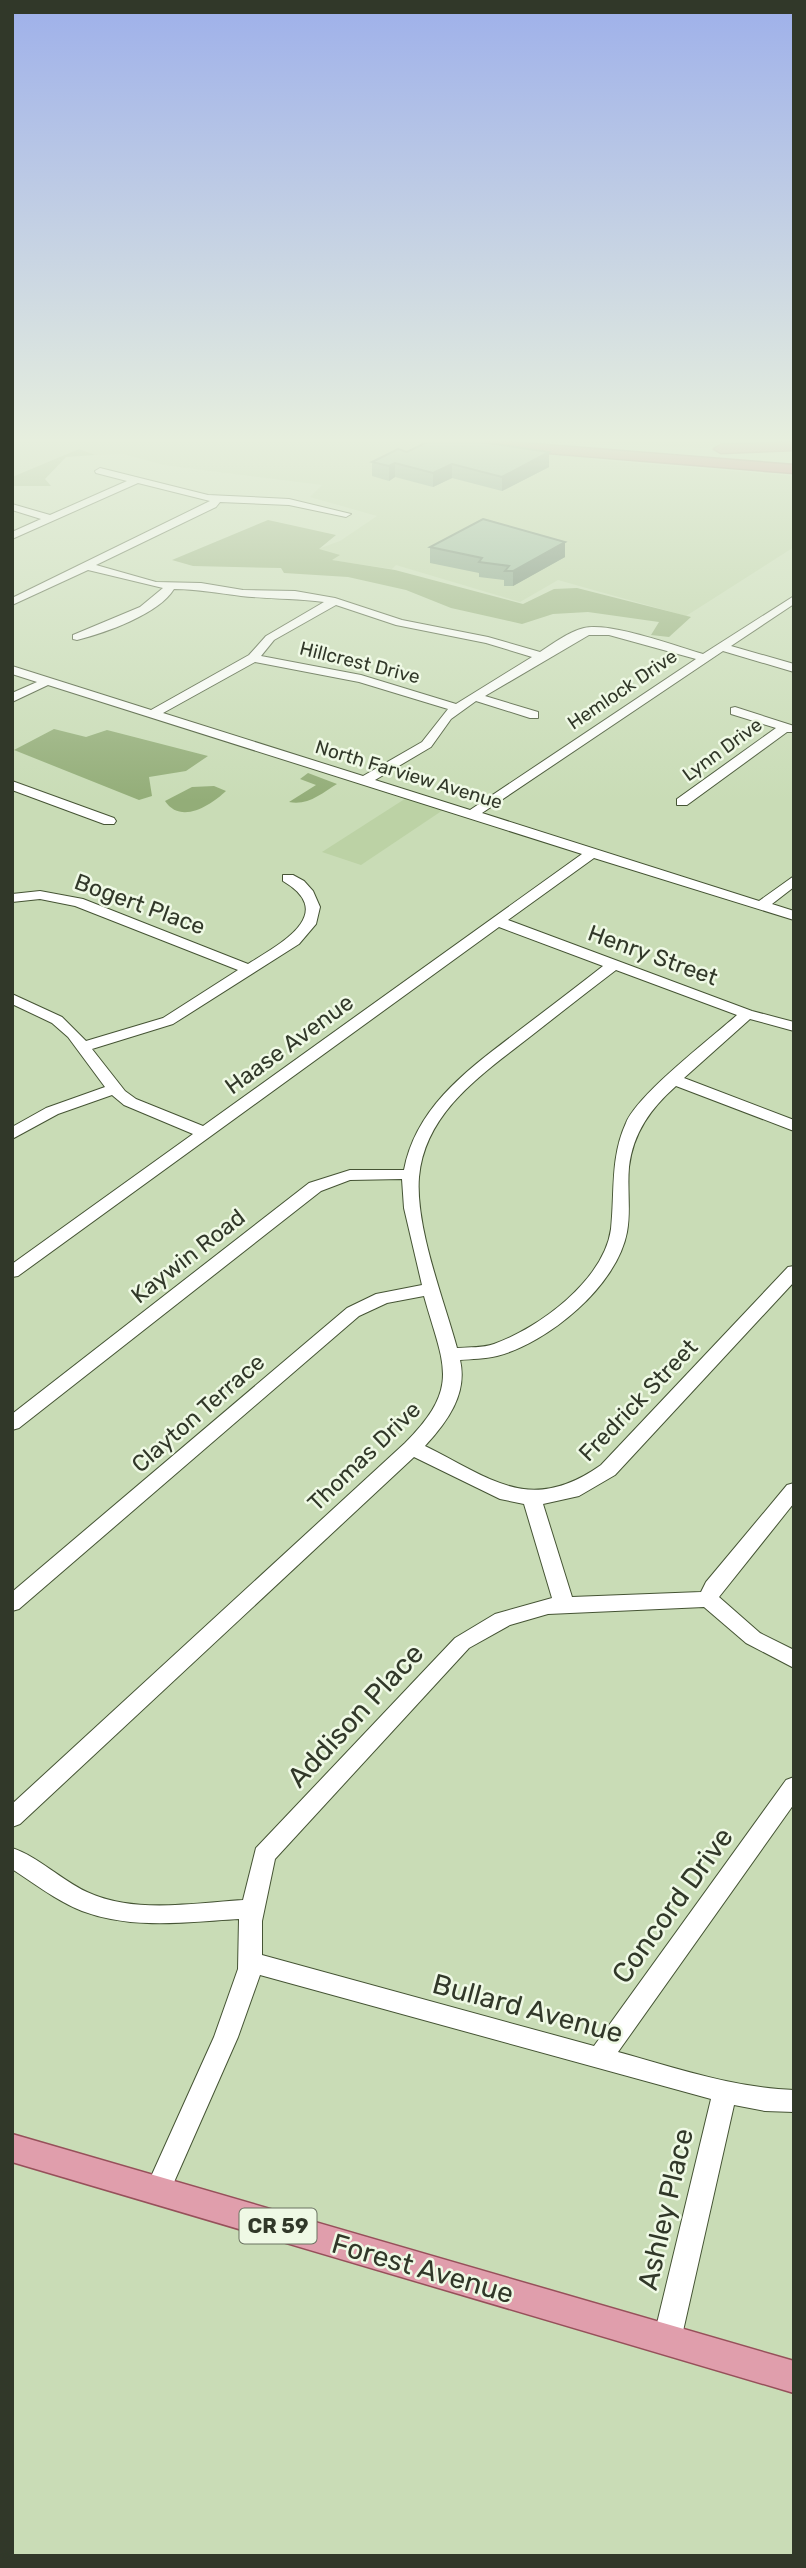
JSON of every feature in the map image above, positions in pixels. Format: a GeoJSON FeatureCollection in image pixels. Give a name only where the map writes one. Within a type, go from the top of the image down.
{"type":"FeatureCollection","features":[{"type":"Feature","properties":{"kind":"main road","name":"Forest Avenue"},"geometry":{"type":"LineString","coordinates":[[12,2148],[794,2377]]}},
{"type":"Feature","properties":{"kind":"street"},"geometry":{"type":"LineString","coordinates":[[12,602],[96,562]]}},
{"type":"Feature","properties":{"kind":"street"},"geometry":{"type":"LineString","coordinates":[[87,566],[142,583],[295,594],[335,601],[407,625],[488,640],[542,656]]}},
{"type":"Feature","properties":{"kind":"street"},"geometry":{"type":"LineString","coordinates":[[77,637],[97,631],[162,600],[170,586]]}},
{"type":"Feature","properties":{"kind":"street","name":"Hemlock Drive"},"geometry":{"type":"LineString","coordinates":[[472,814],[704,658],[787,609],[794,598]]}},
{"type":"Feature","properties":{"kind":"street"},"geometry":{"type":"LineString","coordinates":[[153,714],[253,658],[270,638],[335,601]]}},
{"type":"Feature","properties":{"kind":"street"},"geometry":{"type":"LineString","coordinates":[[366,780],[430,741],[438,732],[442,720],[457,708],[576,635],[596,631],[610,632],[704,658]]}},
{"type":"Feature","properties":{"kind":"street"},"geometry":{"type":"LineString","coordinates":[[721,647],[794,668]]}},
{"type":"Feature","properties":{"kind":"street","name":"Hillcrest Drive"},"geometry":{"type":"LineString","coordinates":[[253,658],[361,679],[457,708]]}},
{"type":"Feature","properties":{"kind":"street","name":"North Farview Avenue"},"geometry":{"type":"LineString","coordinates":[[12,670],[794,916]]}},
{"type":"Feature","properties":{"kind":"street"},"geometry":{"type":"LineString","coordinates":[[12,698],[48,681]]}},
{"type":"Feature","properties":{"kind":"street"},"geometry":{"type":"LineString","coordinates":[[475,697],[534,715]]}},
{"type":"Feature","properties":{"kind":"street"},"geometry":{"type":"LineString","coordinates":[[735,711],[790,729]]}},
{"type":"Feature","properties":{"kind":"street","name":"Lynn Drive"},"geometry":{"type":"LineString","coordinates":[[681,802],[790,729]]}},
{"type":"Feature","properties":{"kind":"street"},"geometry":{"type":"LineString","coordinates":[[16,790],[109,821]]}},
{"type":"Feature","properties":{"kind":"street","name":"Haase Avenue"},"geometry":{"type":"LineString","coordinates":[[12,1272],[593,852]]}},
{"type":"Feature","properties":{"kind":"street"},"geometry":{"type":"LineString","coordinates":[[82,1048],[168,1021],[294,941],[312,918],[314,910],[310,894],[288,878]]}},
{"type":"Feature","properties":{"kind":"street"},"geometry":{"type":"LineString","coordinates":[[761,906],[794,880]]}},
{"type":"Feature","properties":{"kind":"street","name":"Bogert Place"},"geometry":{"type":"LineString","coordinates":[[12,898],[40,895],[78,902],[250,970]]}},
{"type":"Feature","properties":{"kind":"street","name":"Henry Street"},"geometry":{"type":"LineString","coordinates":[[497,921],[747,1014],[794,1027]]}},
{"type":"Feature","properties":{"kind":"street","name":"Thomas Drive"},"geometry":{"type":"LineString","coordinates":[[12,1818],[412,1448],[436,1422],[453,1393],[454,1374],[412,1207],[411,1175],[424,1131],[444,1100],[460,1084],[613,965]]}},
{"type":"Feature","properties":{"kind":"street"},"geometry":{"type":"LineString","coordinates":[[14,1001],[57,1020],[73,1034],[114,1088],[130,1102],[205,1133]]}},
{"type":"Feature","properties":{"kind":"street"},"geometry":{"type":"LineString","coordinates":[[450,1356],[494,1351],[538,1332],[599,1278],[614,1249],[619,1230],[619,1188],[625,1146],[634,1122],[652,1099],[747,1014]]}},
{"type":"Feature","properties":{"kind":"street"},"geometry":{"type":"LineString","coordinates":[[674,1080],[794,1126]]}},
{"type":"Feature","properties":{"kind":"street"},"geometry":{"type":"LineString","coordinates":[[12,1134],[52,1111],[114,1088]]}},
{"type":"Feature","properties":{"kind":"street","name":"Kaywin Road"},"geometry":{"type":"LineString","coordinates":[[12,1424],[315,1188],[327,1181],[355,1174],[411,1175]]}},
{"type":"Feature","properties":{"kind":"street","name":"Fredrick Street"},"geometry":{"type":"LineString","coordinates":[[412,1448],[507,1494],[532,1499],[564,1496],[592,1482],[608,1470],[794,1271]]}},
{"type":"Feature","properties":{"kind":"street","name":"Clayton Terrace"},"geometry":{"type":"LineString","coordinates":[[12,1604],[353,1312],[382,1298],[431,1289]]}},
{"type":"Feature","properties":{"kind":"street"},"geometry":{"type":"LineString","coordinates":[[794,1490],[713,1587],[708,1599],[753,1638],[794,1660]]}},
{"type":"Feature","properties":{"kind":"street"},"geometry":{"type":"LineString","coordinates":[[532,1499],[564,1604]]}},
{"type":"Feature","properties":{"kind":"street","name":"Addison Place"},"geometry":{"type":"LineString","coordinates":[[158,2190],[226,2037],[250,1969],[253,1909],[264,1855],[462,1643],[499,1620],[522,1611],[564,1604],[708,1599]]}},
{"type":"Feature","properties":{"kind":"street","name":"Concord Drive"},"geometry":{"type":"LineString","coordinates":[[600,2058],[794,1786]]}},
{"type":"Feature","properties":{"kind":"street"},"geometry":{"type":"LineString","coordinates":[[12,1857],[70,1894],[114,1910],[140,1913],[253,1909]]}},
{"type":"Feature","properties":{"kind":"street","name":"Bullard Avenue"},"geometry":{"type":"LineString","coordinates":[[250,1962],[322,1984],[725,2092],[765,2100],[794,2101]]}},
{"type":"Feature","properties":{"kind":"street","name":"Ashley Place"},"geometry":{"type":"LineString","coordinates":[[667,2340],[725,2092]]}},
{"type":"Feature","properties":{"kind":"shaded area"},"geometry":{"type":"Polygon","coordinates":[[[178,562],[344,562],[395,570],[523,604],[554,589],[577,588],[691,617],[669,637],[651,635],[659,622],[588,612],[553,614],[522,624],[451,608],[406,590],[348,577],[284,573],[281,568],[193,566],[178,562]]]}},
{"type":"Feature","properties":{"kind":"shaded area"},"geometry":{"type":"Polygon","coordinates":[[[343,562],[771,562],[686,616],[558,580],[520,602],[396,565],[392,569],[343,562]]]}},
{"type":"Feature","properties":{"kind":"shaded area"},"geometry":{"type":"Polygon","coordinates":[[[54,729],[86,737],[107,730],[208,756],[186,771],[149,777],[152,796],[139,800],[14,750],[54,729]]]}},
{"type":"Feature","properties":{"kind":"shaded area"},"geometry":{"type":"Polygon","coordinates":[[[308,773],[337,784],[309,800],[289,802],[316,785],[300,779],[308,773]]]}},
{"type":"Feature","properties":{"kind":"shaded area"},"geometry":{"type":"Polygon","coordinates":[[[214,786],[226,791],[196,810],[179,812],[165,801],[192,787],[214,786]]]}},
{"type":"Feature","properties":{"kind":"shaded area"},"geometry":{"type":"Polygon","coordinates":[[[411,795],[449,806],[361,865],[322,852],[411,795]]]}},
{"type":"Feature","properties":{"kind":"building"},"geometry":{"type":"Polygon","coordinates":[[[479,562],[529,562],[513,571],[505,571],[509,566],[479,562]]]}}]}
